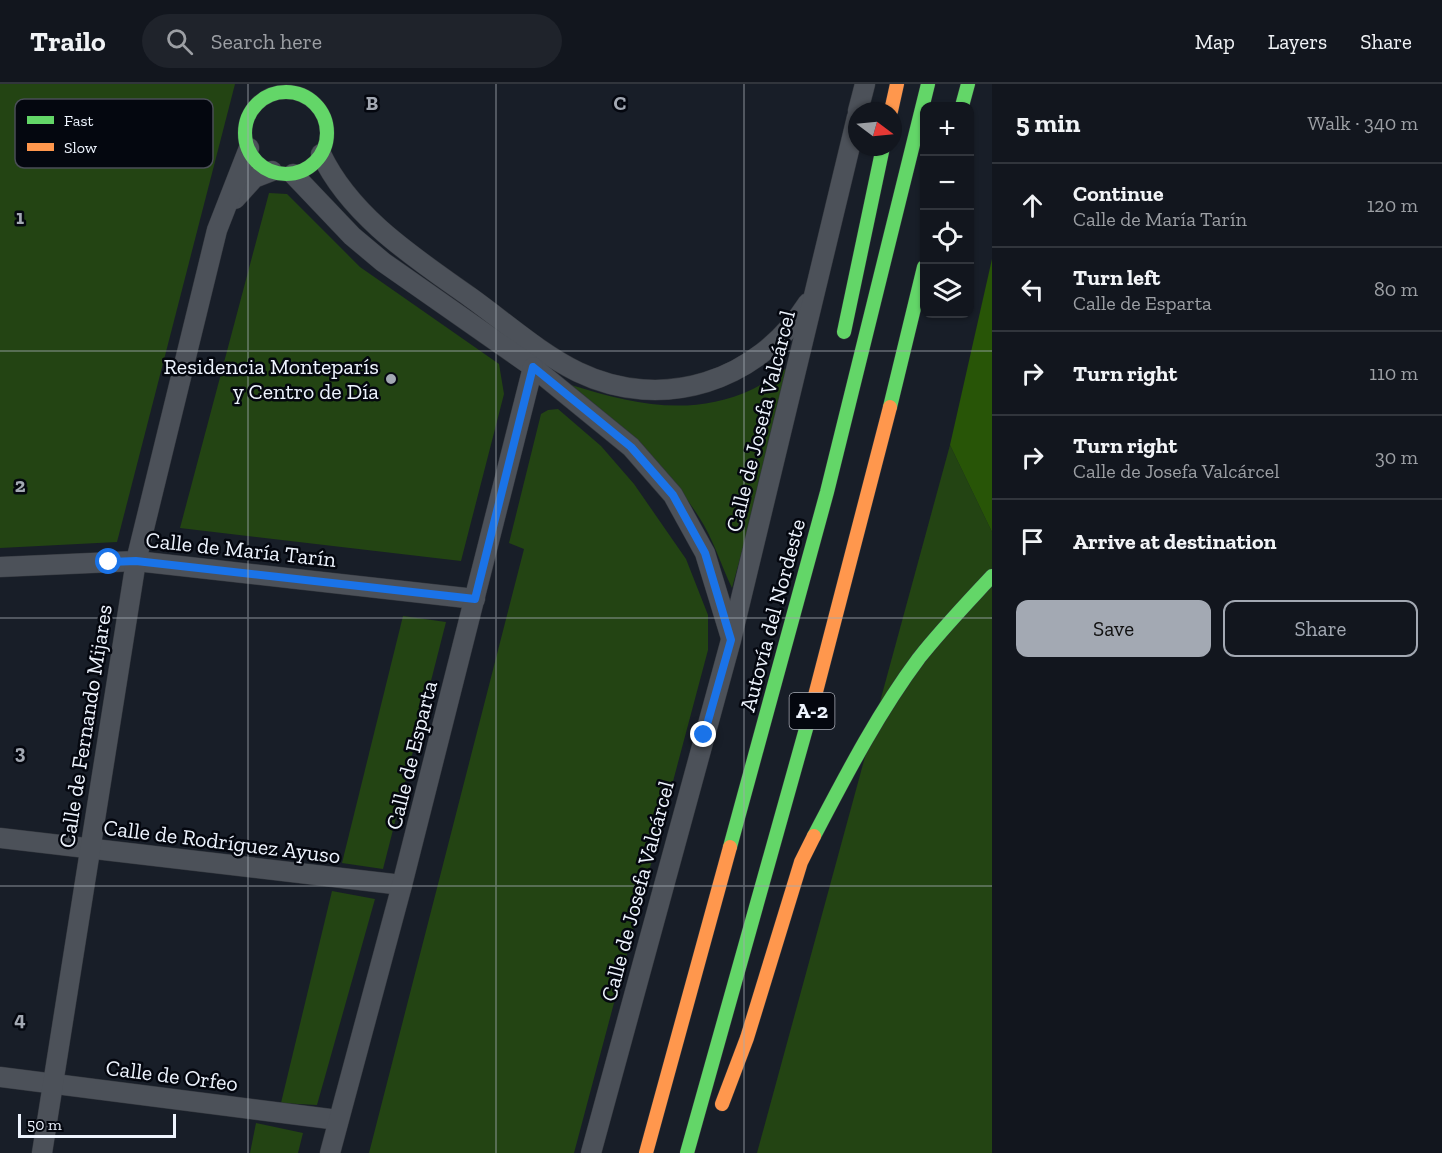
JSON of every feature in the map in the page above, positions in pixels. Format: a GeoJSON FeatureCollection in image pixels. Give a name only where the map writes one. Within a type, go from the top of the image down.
{"type":"FeatureCollection","features":[{"type":"Feature","properties":{"kind":"main road"},"geometry":{"type":"LineString","coordinates":[[261,99],[268,84]]}},
{"type":"Feature","properties":{"kind":"main road"},"geometry":{"type":"LineString","coordinates":[[302,84],[308,99]]}},
{"type":"Feature","properties":{"kind":"main road"},"geometry":{"type":"LineString","coordinates":[[893,102],[897,84]]}},
{"type":"Feature","properties":{"kind":"main road","name":"Autovía del Nordeste"},"geometry":{"type":"LineString","coordinates":[[646,1153],[827,492],[928,84]]}},
{"type":"Feature","properties":{"kind":"main road"},"geometry":{"type":"LineString","coordinates":[[963,102],[968,84]]}},
{"type":"Feature","properties":{"kind":"main road"},"geometry":{"type":"LineString","coordinates":[[273,93],[294,93],[308,99],[318,107],[326,124],[327,138],[321,154],[309,168],[293,174],[272,171],[256,160],[249,148],[246,122],[253,107],[261,99],[273,93]]}},
{"type":"Feature","properties":{"kind":"main road"},"geometry":{"type":"LineString","coordinates":[[843,341],[881,156]]}},
{"type":"Feature","properties":{"kind":"main road","name":"A-2"},"geometry":{"type":"LineString","coordinates":[[687,1153],[778,840],[895,391],[920,284]]}},
{"type":"Feature","properties":{"kind":"main road"},"geometry":{"type":"LineString","coordinates":[[827,492],[830,422]]}},
{"type":"Feature","properties":{"kind":"main road"},"geometry":{"type":"LineString","coordinates":[[715,1122],[747,1038],[801,862],[812,840],[856,756],[918,660],[953,617],[992,576]]}},
{"type":"Feature","properties":{"kind":"street"},"geometry":{"type":"LineString","coordinates":[[860,102],[864,84]]}},
{"type":"Feature","properties":{"kind":"street","name":"Calle de Fernando Mijares"},"geometry":{"type":"LineString","coordinates":[[42,1153],[136,561],[217,230],[249,148]]}},
{"type":"Feature","properties":{"kind":"street"},"geometry":{"type":"LineString","coordinates":[[321,154],[332,176],[352,200],[370,220],[414,258],[540,348],[577,372],[603,382],[660,389],[691,387],[721,378],[750,364],[771,348],[794,325],[816,291]]}},
{"type":"Feature","properties":{"kind":"street","name":"Calle de Josefa Valcárcel"},"geometry":{"type":"LineString","coordinates":[[591,1153],[731,640],[848,155]]}},
{"type":"Feature","properties":{"kind":"street","name":"Calle de Fernando Mijares"},"geometry":{"type":"LineString","coordinates":[[226,207],[254,178],[272,171]]}},
{"type":"Feature","properties":{"kind":"street"},"geometry":{"type":"LineString","coordinates":[[293,174],[352,236],[383,262],[533,367],[631,447],[673,495],[705,553],[731,640]]}},
{"type":"Feature","properties":{"kind":"street","name":"Calle de Esparta"},"geometry":{"type":"LineString","coordinates":[[330,1153],[402,885],[533,367]]}},
{"type":"Feature","properties":{"kind":"street","name":"Calle de María Tarín"},"geometry":{"type":"LineString","coordinates":[[0,567],[136,561],[475,599]]}},
{"type":"Feature","properties":{"kind":"street","name":"Calle de Rodríguez Ayuso"},"geometry":{"type":"LineString","coordinates":[[0,838],[402,885]]}},
{"type":"Feature","properties":{"kind":"street","name":"Calle de Orfeo"},"geometry":{"type":"LineString","coordinates":[[0,1077],[338,1120]]}},
{"type":"Feature","properties":{"kind":"green space"},"geometry":{"type":"Polygon","coordinates":[[[0,84],[235,84],[117,542],[0,548],[0,84]]]}},
{"type":"Feature","properties":{"kind":"green space"},"geometry":{"type":"Polygon","coordinates":[[[269,193],[287,194],[360,267],[499,364],[504,394],[461,561],[180,528],[269,193]]]}},
{"type":"Feature","properties":{"kind":"green space"},"geometry":{"type":"Polygon","coordinates":[[[992,259],[992,532],[950,445],[992,259]]]}},
{"type":"Feature","properties":{"kind":"green space"},"geometry":{"type":"Polygon","coordinates":[[[793,364],[732,588],[704,525],[686,498],[656,462],[624,430],[571,385],[639,402],[662,405],[707,403],[730,398],[753,389],[793,364]]]}},
{"type":"Feature","properties":{"kind":"green space"},"geometry":{"type":"Polygon","coordinates":[[[558,409],[601,446],[634,484],[686,559],[708,615],[708,650],[574,1153],[369,1153],[524,549],[509,543],[541,414],[548,410],[558,409]]]}},
{"type":"Feature","properties":{"kind":"green space"},"geometry":{"type":"Polygon","coordinates":[[[950,445],[992,532],[992,1153],[757,1153],[950,445]]]}},
{"type":"Feature","properties":{"kind":"green space"},"geometry":{"type":"Polygon","coordinates":[[[403,616],[446,622],[383,869],[342,863],[403,616]]]}},
{"type":"Feature","properties":{"kind":"green space"},"geometry":{"type":"Polygon","coordinates":[[[332,891],[375,899],[317,1105],[281,1103],[332,891]]]}},
{"type":"Feature","properties":{"kind":"green space"},"geometry":{"type":"Polygon","coordinates":[[[256,1123],[303,1133],[298,1153],[250,1153],[256,1123]]]}},
{"type":"Feature","properties":{"kind":"traffic: fast"},"geometry":{"type":"LineString","coordinates":[[730,847],[827,492],[928,84]]}},
{"type":"Feature","properties":{"kind":"traffic: fast"},"geometry":{"type":"LineString","coordinates":[[963,102],[968,84]]}},
{"type":"Feature","properties":{"kind":"traffic: fast"},"geometry":{"type":"LineString","coordinates":[[286,92],[302,95],[315,104],[324,117],[327,133],[324,149],[315,162],[302,171],[286,174],[270,171],[257,162],[248,149],[245,133],[248,117],[257,104],[270,95],[286,92]]}},
{"type":"Feature","properties":{"kind":"traffic: fast"},"geometry":{"type":"LineString","coordinates":[[844,332],[881,156]]}},
{"type":"Feature","properties":{"kind":"traffic: fast"},"geometry":{"type":"LineString","coordinates":[[890,407],[920,283]]}},
{"type":"Feature","properties":{"kind":"traffic: fast"},"geometry":{"type":"LineString","coordinates":[[814,836],[863,745],[904,679],[919,658],[992,576]]}},
{"type":"Feature","properties":{"kind":"traffic: fast"},"geometry":{"type":"LineString","coordinates":[[687,1153],[811,711]]}},
{"type":"Feature","properties":{"kind":"traffic: slow"},"geometry":{"type":"LineString","coordinates":[[893,102],[897,84]]}},
{"type":"Feature","properties":{"kind":"traffic: slow"},"geometry":{"type":"LineString","coordinates":[[811,711],[890,407]]}},
{"type":"Feature","properties":{"kind":"traffic: slow"},"geometry":{"type":"LineString","coordinates":[[722,1104],[747,1038],[801,862],[814,836]]}},
{"type":"Feature","properties":{"kind":"traffic: slow"},"geometry":{"type":"LineString","coordinates":[[646,1153],[730,847]]}},
{"type":"Feature","properties":{"kind":"place","name":"Residencia Monteparís y Centro de Día"},"geometry":{"type":"Point","coordinates":[391,379]}},
{"type":"Feature","properties":{"kind":"route"},"geometry":{"type":"LineString","coordinates":[[109,562],[136,561],[475,599],[533,367],[631,447],[673,495],[705,553],[720,596],[731,640],[704,735]]}}]}
